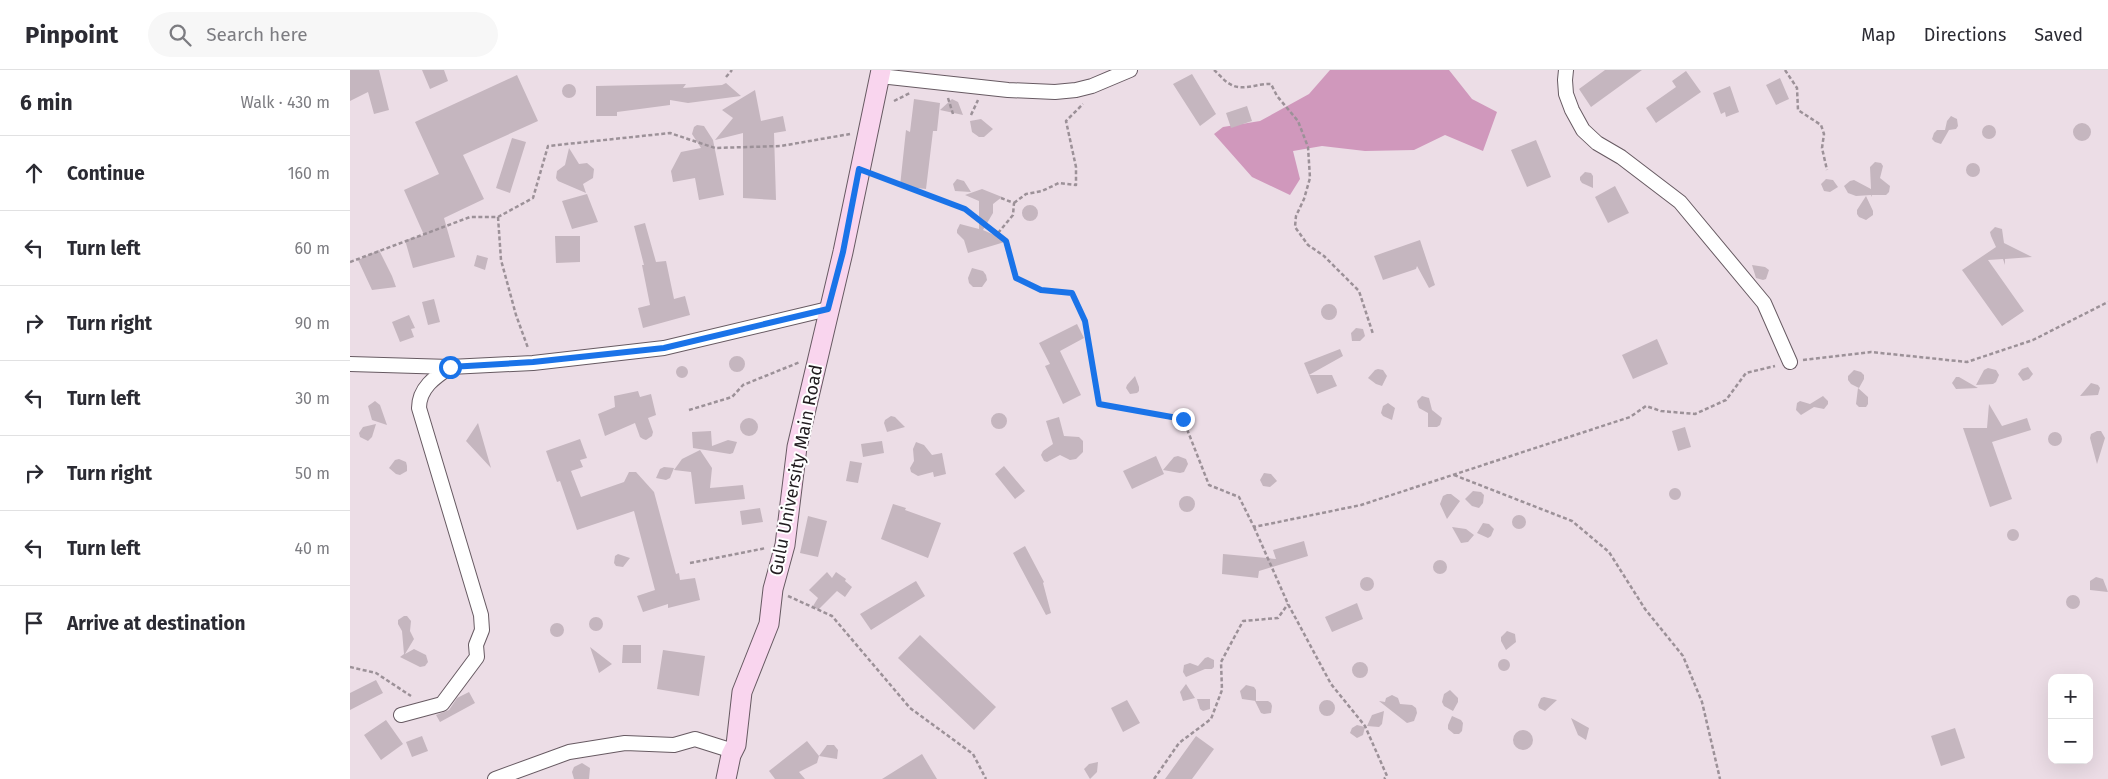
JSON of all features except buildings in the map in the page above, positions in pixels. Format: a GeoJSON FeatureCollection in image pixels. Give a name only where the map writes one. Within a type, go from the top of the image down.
{"type":"FeatureCollection","features":[{"type":"Feature","properties":{"kind":"street"},"geometry":{"type":"LineString","coordinates":[[881,73],[1008,90],[1055,92],[1092,86],[1130,70]]}},
{"type":"Feature","properties":{"kind":"street"},"geometry":{"type":"LineString","coordinates":[[1566,70],[1566,94],[1583,130],[1597,144],[1620,157],[1680,202],[1764,304],[1790,362]]}},
{"type":"Feature","properties":{"kind":"street","name":"Gulu University Main Road"},"geometry":{"type":"LineString","coordinates":[[726,779],[736,745],[742,692],[769,624],[773,590],[785,545],[796,447],[843,252],[859,169],[881,73]]}},
{"type":"Feature","properties":{"kind":"street"},"geometry":{"type":"LineString","coordinates":[[350,364],[450,367],[533,362],[664,348],[828,309]]}},
{"type":"Feature","properties":{"kind":"street"},"geometry":{"type":"LineString","coordinates":[[400,715],[442,704],[477,657],[476,645],[482,630],[481,615],[419,408],[419,400],[428,384],[450,367]]}},
{"type":"Feature","properties":{"kind":"street"},"geometry":{"type":"LineString","coordinates":[[495,779],[569,752],[625,743],[674,744],[695,740],[733,751]]}},
{"type":"Feature","properties":{"kind":"path"},"geometry":{"type":"LineString","coordinates":[[726,77],[732,70]]}},
{"type":"Feature","properties":{"kind":"path"},"geometry":{"type":"LineString","coordinates":[[1214,70],[1231,85],[1248,87],[1261,83],[1271,84],[1277,96],[1298,121],[1308,147],[1310,178],[1304,200],[1296,216],[1295,227],[1308,245],[1324,256],[1359,291],[1373,334]]}},
{"type":"Feature","properties":{"kind":"path"},"geometry":{"type":"LineString","coordinates":[[1785,70],[1797,88],[1798,110],[1821,125],[1824,134],[1822,148],[1827,170]]}},
{"type":"Feature","properties":{"kind":"path"},"geometry":{"type":"LineString","coordinates":[[998,233],[1013,215],[1014,203],[1026,194],[1042,191],[1059,183],[1076,185],[1076,167],[1066,120],[1086,101]]}},
{"type":"Feature","properties":{"kind":"path"},"geometry":{"type":"LineString","coordinates":[[350,262],[470,216],[498,217],[532,198],[548,146],[670,133],[715,148],[781,146],[869,131]]}},
{"type":"Feature","properties":{"kind":"path"},"geometry":{"type":"LineString","coordinates":[[859,169],[965,209],[1006,241],[1016,278],[1041,290],[1072,293],[1085,321],[1099,404],[1183,419],[1210,485],[1240,497],[1288,604],[1331,684],[1365,726],[1387,776],[1384,779]]}},
{"type":"Feature","properties":{"kind":"path"},"geometry":{"type":"LineString","coordinates":[[1001,198],[1014,203]]}},
{"type":"Feature","properties":{"kind":"path"},"geometry":{"type":"LineString","coordinates":[[498,217],[501,260],[516,314],[533,362]]}},
{"type":"Feature","properties":{"kind":"path"},"geometry":{"type":"LineString","coordinates":[[1254,526],[1361,505],[1630,417],[1646,406],[1662,411],[1695,414],[1726,400],[1746,373],[1790,362],[1870,352],[1967,362],[2033,340],[2108,302]]}},
{"type":"Feature","properties":{"kind":"path"},"geometry":{"type":"LineString","coordinates":[[689,410],[732,397],[742,386],[818,355]]}},
{"type":"Feature","properties":{"kind":"path"},"geometry":{"type":"LineString","coordinates":[[1453,474],[1572,521],[1609,552],[1645,609],[1683,656],[1702,702],[1720,779]]}},
{"type":"Feature","properties":{"kind":"path"},"geometry":{"type":"LineString","coordinates":[[690,563],[785,545]]}},
{"type":"Feature","properties":{"kind":"path"},"geometry":{"type":"LineString","coordinates":[[773,590],[832,616],[910,708],[973,754],[986,779]]}},
{"type":"Feature","properties":{"kind":"path"},"geometry":{"type":"LineString","coordinates":[[1154,779],[1179,743],[1211,719],[1222,690],[1221,662],[1243,620],[1278,618],[1288,604]]}},
{"type":"Feature","properties":{"kind":"path"},"geometry":{"type":"LineString","coordinates":[[350,667],[376,673],[413,698]]}},
{"type":"Feature","properties":{"kind":"shaded area"},"geometry":{"type":"Polygon","coordinates":[[[1330,70],[1449,70],[1472,99],[1497,112],[1483,151],[1445,135],[1414,150],[1365,151],[1322,146],[1293,151],[1300,179],[1290,195],[1252,177],[1214,134],[1223,127],[1260,121],[1309,94],[1330,70]]]}},
{"type":"Feature","properties":{"kind":"route"},"geometry":{"type":"LineString","coordinates":[[450,367],[533,362],[664,348],[828,309],[843,252],[859,169],[965,209],[1006,241],[1016,278],[1041,290],[1072,293],[1085,321],[1099,404],[1183,419]]}}]}
